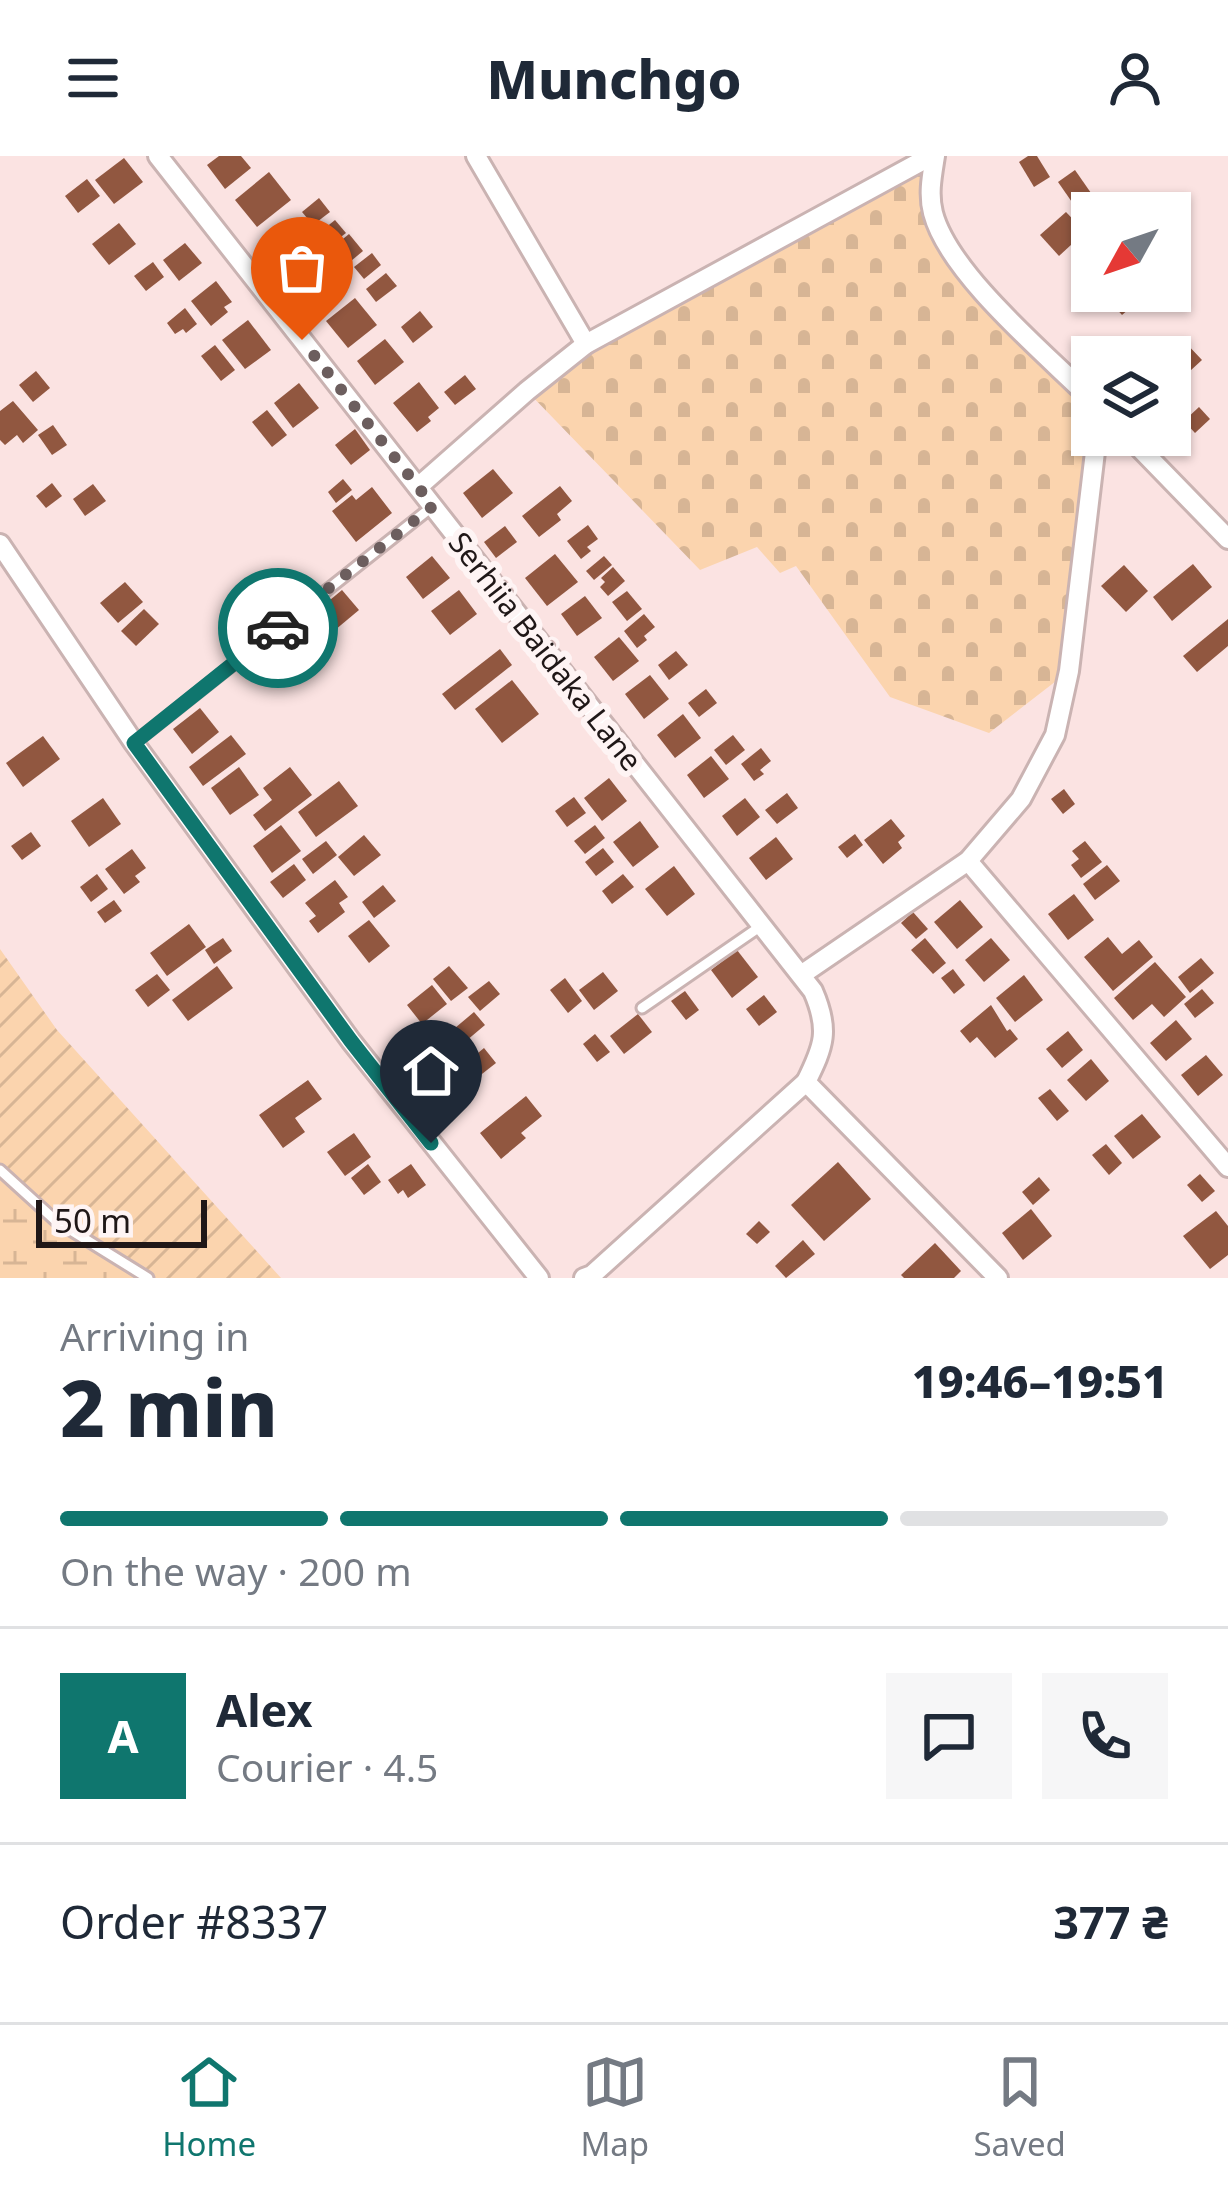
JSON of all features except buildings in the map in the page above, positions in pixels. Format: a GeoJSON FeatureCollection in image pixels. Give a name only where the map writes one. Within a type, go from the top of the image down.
{"type":"FeatureCollection","features":[{"type":"Feature","properties":{"kind":"street","name":"Serhiia Baidaka Lane"},"geometry":{"type":"LineString","coordinates":[[158,156],[813,992],[824,1032],[822,1050],[806,1082]]}},
{"type":"Feature","properties":{"kind":"street"},"geometry":{"type":"LineString","coordinates":[[418,487],[586,344],[933,156]]}},
{"type":"Feature","properties":{"kind":"street"},"geometry":{"type":"LineString","coordinates":[[933,156],[931,206],[939,233],[985,293],[1071,379]]}},
{"type":"Feature","properties":{"kind":"street"},"geometry":{"type":"LineString","coordinates":[[482,158],[586,344]]}},
{"type":"Feature","properties":{"kind":"street"},"geometry":{"type":"LineString","coordinates":[[801,975],[968,861],[1021,799],[1055,735],[1069,671],[1095,456]]}},
{"type":"Feature","properties":{"kind":"street"},"geometry":{"type":"LineString","coordinates":[[1147,456],[1228,539]]}},
{"type":"Feature","properties":{"kind":"street"},"geometry":{"type":"LineString","coordinates":[[0,544],[134,743],[351,1041],[538,1278]]}},
{"type":"Feature","properties":{"kind":"street"},"geometry":{"type":"LineString","coordinates":[[968,861],[1228,1166]]}},
{"type":"Feature","properties":{"kind":"street"},"geometry":{"type":"LineString","coordinates":[[591,1277],[806,1082],[998,1278]]}},
{"type":"Feature","properties":{"kind":"lane"},"geometry":{"type":"LineString","coordinates":[[134,743],[433,506]]}},
{"type":"Feature","properties":{"kind":"lane"},"geometry":{"type":"LineString","coordinates":[[642,1008],[762,925]]}},
{"type":"Feature","properties":{"kind":"lane"},"geometry":{"type":"LineString","coordinates":[[0,1170],[56,1221],[148,1278]]}},
{"type":"Feature","properties":{"kind":"green space"},"geometry":{"type":"Polygon","coordinates":[[[931,156],[939,233],[1071,377],[1071,456],[1090,456],[1069,671],[989,733],[890,697],[796,566],[780,573],[757,547],[700,570],[527,391],[586,344],[931,156]]]}},
{"type":"Feature","properties":{"kind":"green space"},"geometry":{"type":"Polygon","coordinates":[[[0,949],[57,1030],[281,1278],[148,1278],[56,1221],[0,1170],[0,949]]]}},
{"type":"Feature","properties":{"kind":"green space"},"geometry":{"type":"Polygon","coordinates":[[[0,1170],[148,1278],[0,1278],[0,1170]]]}},
{"type":"Feature","properties":{"kind":"way so far"},"geometry":{"type":"LineString","coordinates":[[278,628],[433,506],[302,340]]}},
{"type":"Feature","properties":{"kind":"route"},"geometry":{"type":"LineString","coordinates":[[278,628],[134,743],[431,1143]]}}]}
